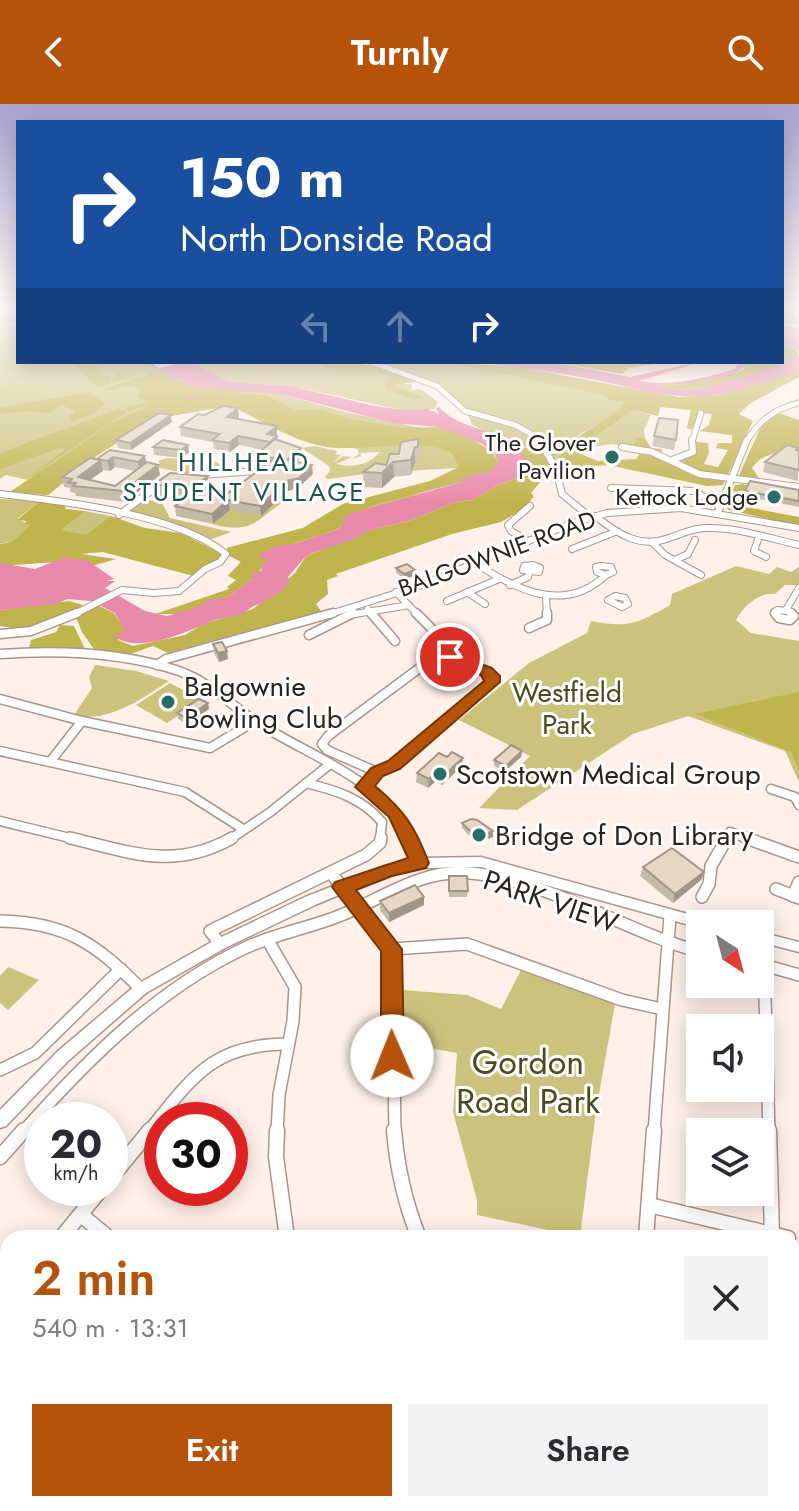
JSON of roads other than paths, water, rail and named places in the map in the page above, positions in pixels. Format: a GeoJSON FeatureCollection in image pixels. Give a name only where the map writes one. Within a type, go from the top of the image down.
{"type":"FeatureCollection","features":[{"type":"Feature","properties":{"kind":"main road"},"geometry":{"type":"LineString","coordinates":[[0,1121],[63,1056],[141,989],[220,944],[342,887],[389,869],[419,863],[481,862],[686,920]]}},
{"type":"Feature","properties":{"kind":"main road"},"geometry":{"type":"LineString","coordinates":[[774,941],[799,947]]}},
{"type":"Feature","properties":{"kind":"street"},"geometry":{"type":"LineString","coordinates":[[403,374],[437,386],[465,411],[515,425],[537,437],[550,457],[562,494],[615,532],[653,543],[701,575]]}},
{"type":"Feature","properties":{"kind":"street"},"geometry":{"type":"LineString","coordinates":[[611,488],[694,491],[719,509],[745,445],[762,418],[782,406],[799,403]]}},
{"type":"Feature","properties":{"kind":"street"},"geometry":{"type":"LineString","coordinates":[[672,460],[693,452],[691,433],[701,413]]}},
{"type":"Feature","properties":{"kind":"street"},"geometry":{"type":"LineString","coordinates":[[622,447],[652,452],[691,471],[730,480],[799,487]]}},
{"type":"Feature","properties":{"kind":"street"},"geometry":{"type":"LineString","coordinates":[[119,515],[176,476],[257,471]]}},
{"type":"Feature","properties":{"kind":"street"},"geometry":{"type":"LineString","coordinates":[[0,494],[42,497],[190,532],[217,544],[226,554],[185,589],[154,593],[131,589],[115,593],[71,616],[31,631],[0,634]]}},
{"type":"Feature","properties":{"kind":"street"},"geometry":{"type":"LineString","coordinates":[[528,541],[511,531],[508,525],[530,506]]}},
{"type":"Feature","properties":{"kind":"street","name":"BALGOWNIE ROAD"},"geometry":{"type":"LineString","coordinates":[[157,665],[166,659],[298,624],[396,592],[592,516],[656,508],[719,509],[799,528]]}},
{"type":"Feature","properties":{"kind":"street"},"geometry":{"type":"LineString","coordinates":[[653,543],[699,528],[723,529],[799,545]]}},
{"type":"Feature","properties":{"kind":"street"},"geometry":{"type":"LineString","coordinates":[[572,549],[615,532]]}},
{"type":"Feature","properties":{"kind":"street"},"geometry":{"type":"LineString","coordinates":[[759,537],[754,551],[766,557]]}},
{"type":"Feature","properties":{"kind":"street"},"geometry":{"type":"LineString","coordinates":[[675,560],[688,554],[695,540]]}},
{"type":"Feature","properties":{"kind":"street"},"geometry":{"type":"LineString","coordinates":[[475,563],[529,595],[546,597],[594,586],[606,575]]}},
{"type":"Feature","properties":{"kind":"street"},"geometry":{"type":"LineString","coordinates":[[510,585],[528,577],[529,573]]}},
{"type":"Feature","properties":{"kind":"street"},"geometry":{"type":"LineString","coordinates":[[447,601],[499,579]]}},
{"type":"Feature","properties":{"kind":"street"},"geometry":{"type":"LineString","coordinates":[[594,586],[613,596]]}},
{"type":"Feature","properties":{"kind":"street"},"geometry":{"type":"LineString","coordinates":[[786,610],[799,588]]}},
{"type":"Feature","properties":{"kind":"street"},"geometry":{"type":"LineString","coordinates":[[377,772],[327,750],[322,744],[328,736],[437,655],[440,643],[437,634],[396,592]]}},
{"type":"Feature","properties":{"kind":"street"},"geometry":{"type":"LineString","coordinates":[[467,592],[485,604]]}},
{"type":"Feature","properties":{"kind":"street"},"geometry":{"type":"LineString","coordinates":[[529,628],[547,620],[546,597]]}},
{"type":"Feature","properties":{"kind":"street"},"geometry":{"type":"LineString","coordinates":[[309,635],[368,609],[409,605]]}},
{"type":"Feature","properties":{"kind":"street"},"geometry":{"type":"LineString","coordinates":[[368,609],[395,641]]}},
{"type":"Feature","properties":{"kind":"street"},"geometry":{"type":"LineString","coordinates":[[0,654],[41,652],[86,655],[157,665],[201,681],[255,721],[364,787],[395,813],[407,831],[419,863]]}},
{"type":"Feature","properties":{"kind":"street"},"geometry":{"type":"LineString","coordinates":[[364,787],[377,772],[394,765],[492,682],[492,676],[486,672],[456,658],[437,655]]}},
{"type":"Feature","properties":{"kind":"street"},"geometry":{"type":"LineString","coordinates":[[0,699],[82,721],[210,748],[255,721]]}},
{"type":"Feature","properties":{"kind":"street"},"geometry":{"type":"LineString","coordinates":[[50,762],[82,721]]}},
{"type":"Feature","properties":{"kind":"street"},"geometry":{"type":"LineString","coordinates":[[0,751],[185,792],[243,829]]}},
{"type":"Feature","properties":{"kind":"street"},"geometry":{"type":"LineString","coordinates":[[0,821],[154,858],[201,853],[243,829],[329,765]]}},
{"type":"Feature","properties":{"kind":"street"},"geometry":{"type":"LineString","coordinates":[[220,944],[210,931],[331,873],[379,845],[383,836],[382,822],[352,797],[306,783]]}},
{"type":"Feature","properties":{"kind":"street"},"geometry":{"type":"LineString","coordinates":[[771,789],[795,797],[799,805]]}},
{"type":"Feature","properties":{"kind":"street"},"geometry":{"type":"LineString","coordinates":[[702,897],[709,884],[711,866],[730,832],[799,857]]}},
{"type":"Feature","properties":{"kind":"street"},"geometry":{"type":"LineString","coordinates":[[331,873],[392,949],[396,1158],[416,1230]]}},
{"type":"Feature","properties":{"kind":"street","name":"PARK VIEW"},"geometry":{"type":"LineString","coordinates":[[0,1157],[74,1077],[158,1000],[208,968],[267,939],[342,914],[406,882],[431,875],[473,873],[499,879],[686,948]]}},
{"type":"Feature","properties":{"kind":"street"},"geometry":{"type":"LineString","coordinates":[[776,889],[796,897],[799,882]]}},
{"type":"Feature","properties":{"kind":"street"},"geometry":{"type":"LineString","coordinates":[[647,1230],[670,916]]}},
{"type":"Feature","properties":{"kind":"street"},"geometry":{"type":"LineString","coordinates":[[0,921],[68,930],[94,944],[141,989]]}},
{"type":"Feature","properties":{"kind":"street"},"geometry":{"type":"LineString","coordinates":[[267,939],[295,987],[279,1095],[276,1157],[286,1230]]}},
{"type":"Feature","properties":{"kind":"street"},"geometry":{"type":"LineString","coordinates":[[392,949],[467,944],[622,1000],[662,1009]]}},
{"type":"Feature","properties":{"kind":"street"},"geometry":{"type":"LineString","coordinates":[[774,968],[799,975]]}},
{"type":"Feature","properties":{"kind":"street"},"geometry":{"type":"LineString","coordinates":[[0,1070],[20,1063],[42,1048],[97,989],[121,969]]}},
{"type":"Feature","properties":{"kind":"street"},"geometry":{"type":"LineString","coordinates":[[763,998],[772,1230]]}},
{"type":"Feature","properties":{"kind":"street"},"geometry":{"type":"LineString","coordinates":[[128,1157],[196,1073],[212,1058],[238,1047],[288,1044]]}},
{"type":"Feature","properties":{"kind":"street"},"geometry":{"type":"LineString","coordinates":[[649,1205],[755,1230]]}},
{"type":"Feature","properties":{"kind":"street"},"geometry":{"type":"LineString","coordinates":[[68,1230],[88,1206]]}},
{"type":"Feature","properties":{"kind":"street"},"geometry":{"type":"LineString","coordinates":[[81,1215],[99,1230]]}},
{"type":"Feature","properties":{"kind":"waterway"},"geometry":{"type":"LineString","coordinates":[[188,400],[197,395]]}},
{"type":"Feature","properties":{"kind":"place","name":"The Glover Pavilion"},"geometry":{"type":"Point","coordinates":[612,457]}},
{"type":"Feature","properties":{"kind":"place","name":"Kettock Lodge"},"geometry":{"type":"Point","coordinates":[774,497]}},
{"type":"Feature","properties":{"kind":"place","name":"Balgownie Bowling Club"},"geometry":{"type":"Point","coordinates":[168,702]}},
{"type":"Feature","properties":{"kind":"place","name":"Scotstown Medical Group"},"geometry":{"type":"Point","coordinates":[440,774]}},
{"type":"Feature","properties":{"kind":"place","name":"Bridge of Don Library"},"geometry":{"type":"Point","coordinates":[479,835]}},
{"type":"Feature","properties":{"kind":"district","name":"HILLHEAD STUDENT VILLAGE"},"geometry":{"type":"Point","coordinates":[244,477]}},
{"type":"Feature","properties":{"kind":"park label","name":"Westfield Park"},"geometry":{"type":"Point","coordinates":[567,708]}},
{"type":"Feature","properties":{"kind":"park label","name":"Gordon Road Park"},"geometry":{"type":"Point","coordinates":[528,1082]}}]}
